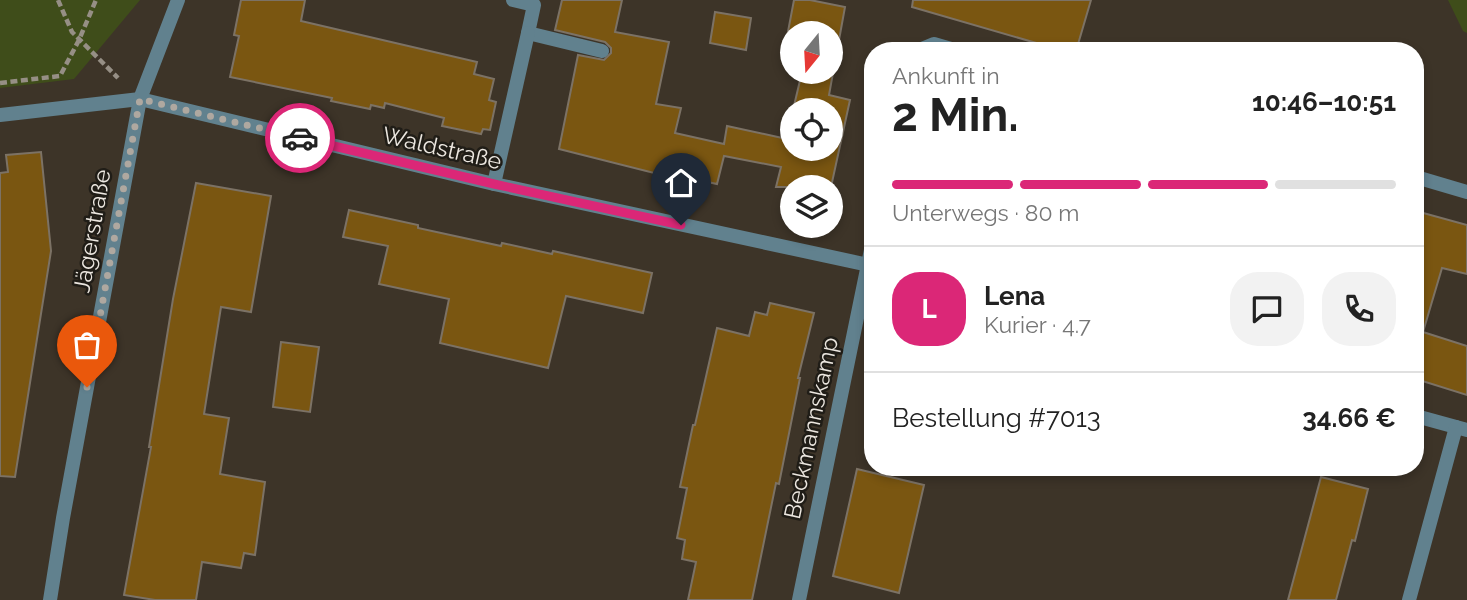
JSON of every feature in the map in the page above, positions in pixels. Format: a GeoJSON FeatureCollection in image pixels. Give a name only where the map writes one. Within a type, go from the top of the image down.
{"type":"FeatureCollection","features":[{"type":"Feature","properties":{"kind":"street","name":"Jägerstraße"},"geometry":{"type":"LineString","coordinates":[[50,600],[140,99],[178,0]]}},
{"type":"Feature","properties":{"kind":"street"},"geometry":{"type":"LineString","coordinates":[[494,184],[534,5],[513,0]]}},
{"type":"Feature","properties":{"kind":"street"},"geometry":{"type":"LineString","coordinates":[[528,33],[603,51]]}},
{"type":"Feature","properties":{"kind":"street","name":"Waldstraße"},"geometry":{"type":"LineString","coordinates":[[0,115],[140,99],[494,184],[864,263]]}},
{"type":"Feature","properties":{"kind":"street"},"geometry":{"type":"LineString","coordinates":[[1424,179],[1467,192]]}},
{"type":"Feature","properties":{"kind":"street","name":"Beckmannskamp"},"geometry":{"type":"LineString","coordinates":[[799,600],[864,298]]}},
{"type":"Feature","properties":{"kind":"street"},"geometry":{"type":"LineString","coordinates":[[1409,600],[1462,428],[1424,418]]}},
{"type":"Feature","properties":{"kind":"path"},"geometry":{"type":"LineString","coordinates":[[58,0],[72,32],[140,99]]}},
{"type":"Feature","properties":{"kind":"path"},"geometry":{"type":"LineString","coordinates":[[0,83],[60,76],[96,0]]}},
{"type":"Feature","properties":{"kind":"green space"},"geometry":{"type":"Polygon","coordinates":[[[0,0],[140,0],[74,79],[0,88],[0,0]]]}},
{"type":"Feature","properties":{"kind":"green space"},"geometry":{"type":"Polygon","coordinates":[[[1448,0],[1467,0],[1467,33],[1463,31],[1448,0]]]}},
{"type":"Feature","properties":{"kind":"building"},"geometry":{"type":"Polygon","coordinates":[[[241,0],[305,0],[301,21],[477,62],[474,74],[494,79],[489,100],[496,102],[490,130],[483,129],[481,134],[442,126],[444,118],[385,103],[384,108],[371,105],[370,109],[331,101],[332,98],[230,77],[239,36],[234,35],[241,0]]]}},
{"type":"Feature","properties":{"kind":"building"},"geometry":{"type":"Polygon","coordinates":[[[562,0],[622,0],[615,32],[669,42],[656,104],[681,108],[675,133],[724,144],[727,126],[780,137],[780,161],[837,161],[834,175],[780,175],[780,187],[776,187],[781,167],[724,156],[717,184],[666,173],[666,176],[559,149],[578,55],[604,60],[611,53],[611,48],[605,42],[555,30],[562,0]]]}},
{"type":"Feature","properties":{"kind":"building"},"geometry":{"type":"Polygon","coordinates":[[[794,0],[810,0],[845,7],[842,21],[790,21],[794,0]]]}},
{"type":"Feature","properties":{"kind":"building"},"geometry":{"type":"Polygon","coordinates":[[[913,0],[1091,0],[1079,42],[1033,42],[912,7],[913,0]]]}},
{"type":"Feature","properties":{"kind":"building"},"geometry":{"type":"Polygon","coordinates":[[[715,12],[751,18],[746,50],[710,43],[715,12]]]}},
{"type":"Feature","properties":{"kind":"building"},"geometry":{"type":"Polygon","coordinates":[[[799,84],[831,84],[829,95],[842,98],[796,98],[799,84]]]}},
{"type":"Feature","properties":{"kind":"building"},"geometry":{"type":"Polygon","coordinates":[[[843,98],[850,100],[843,132],[843,98]]]}},
{"type":"Feature","properties":{"kind":"building"},"geometry":{"type":"Polygon","coordinates":[[[41,152],[51,251],[15,477],[0,476],[0,173],[8,172],[6,155],[41,152]]]}},
{"type":"Feature","properties":{"kind":"building"},"geometry":{"type":"Polygon","coordinates":[[[196,183],[271,196],[251,312],[221,307],[204,414],[229,418],[220,474],[265,482],[255,555],[244,553],[241,568],[202,562],[196,600],[155,600],[124,595],[151,447],[173,299],[196,183]]]}},
{"type":"Feature","properties":{"kind":"building"},"geometry":{"type":"Polygon","coordinates":[[[349,210],[501,246],[502,243],[552,254],[553,251],[652,273],[643,313],[566,296],[548,368],[440,343],[449,299],[379,284],[388,246],[343,237],[349,210]]]}},
{"type":"Feature","properties":{"kind":"building"},"geometry":{"type":"Polygon","coordinates":[[[1424,213],[1467,225],[1467,274],[1442,268],[1424,329],[1424,213]]]}},
{"type":"Feature","properties":{"kind":"building"},"geometry":{"type":"Polygon","coordinates":[[[770,303],[814,313],[752,600],[688,600],[696,562],[682,559],[685,540],[677,538],[687,488],[680,487],[717,328],[749,336],[755,312],[767,315],[770,303]]]}},
{"type":"Feature","properties":{"kind":"building"},"geometry":{"type":"Polygon","coordinates":[[[1424,332],[1467,346],[1467,395],[1424,382],[1424,332]]]}},
{"type":"Feature","properties":{"kind":"building"},"geometry":{"type":"Polygon","coordinates":[[[281,342],[319,347],[310,412],[273,407],[281,342]]]}},
{"type":"Feature","properties":{"kind":"building"},"geometry":{"type":"Polygon","coordinates":[[[857,469],[864,471],[864,476],[886,476],[924,485],[899,593],[833,576],[857,469]]]}},
{"type":"Feature","properties":{"kind":"building"},"geometry":{"type":"Polygon","coordinates":[[[1321,477],[1368,489],[1355,541],[1352,540],[1336,600],[1288,600],[1321,477]]]}},
{"type":"Feature","properties":{"kind":"way so far"},"geometry":{"type":"LineString","coordinates":[[87,387],[140,99],[300,138]]}},
{"type":"Feature","properties":{"kind":"route"},"geometry":{"type":"LineString","coordinates":[[300,138],[681,225]]}}]}
